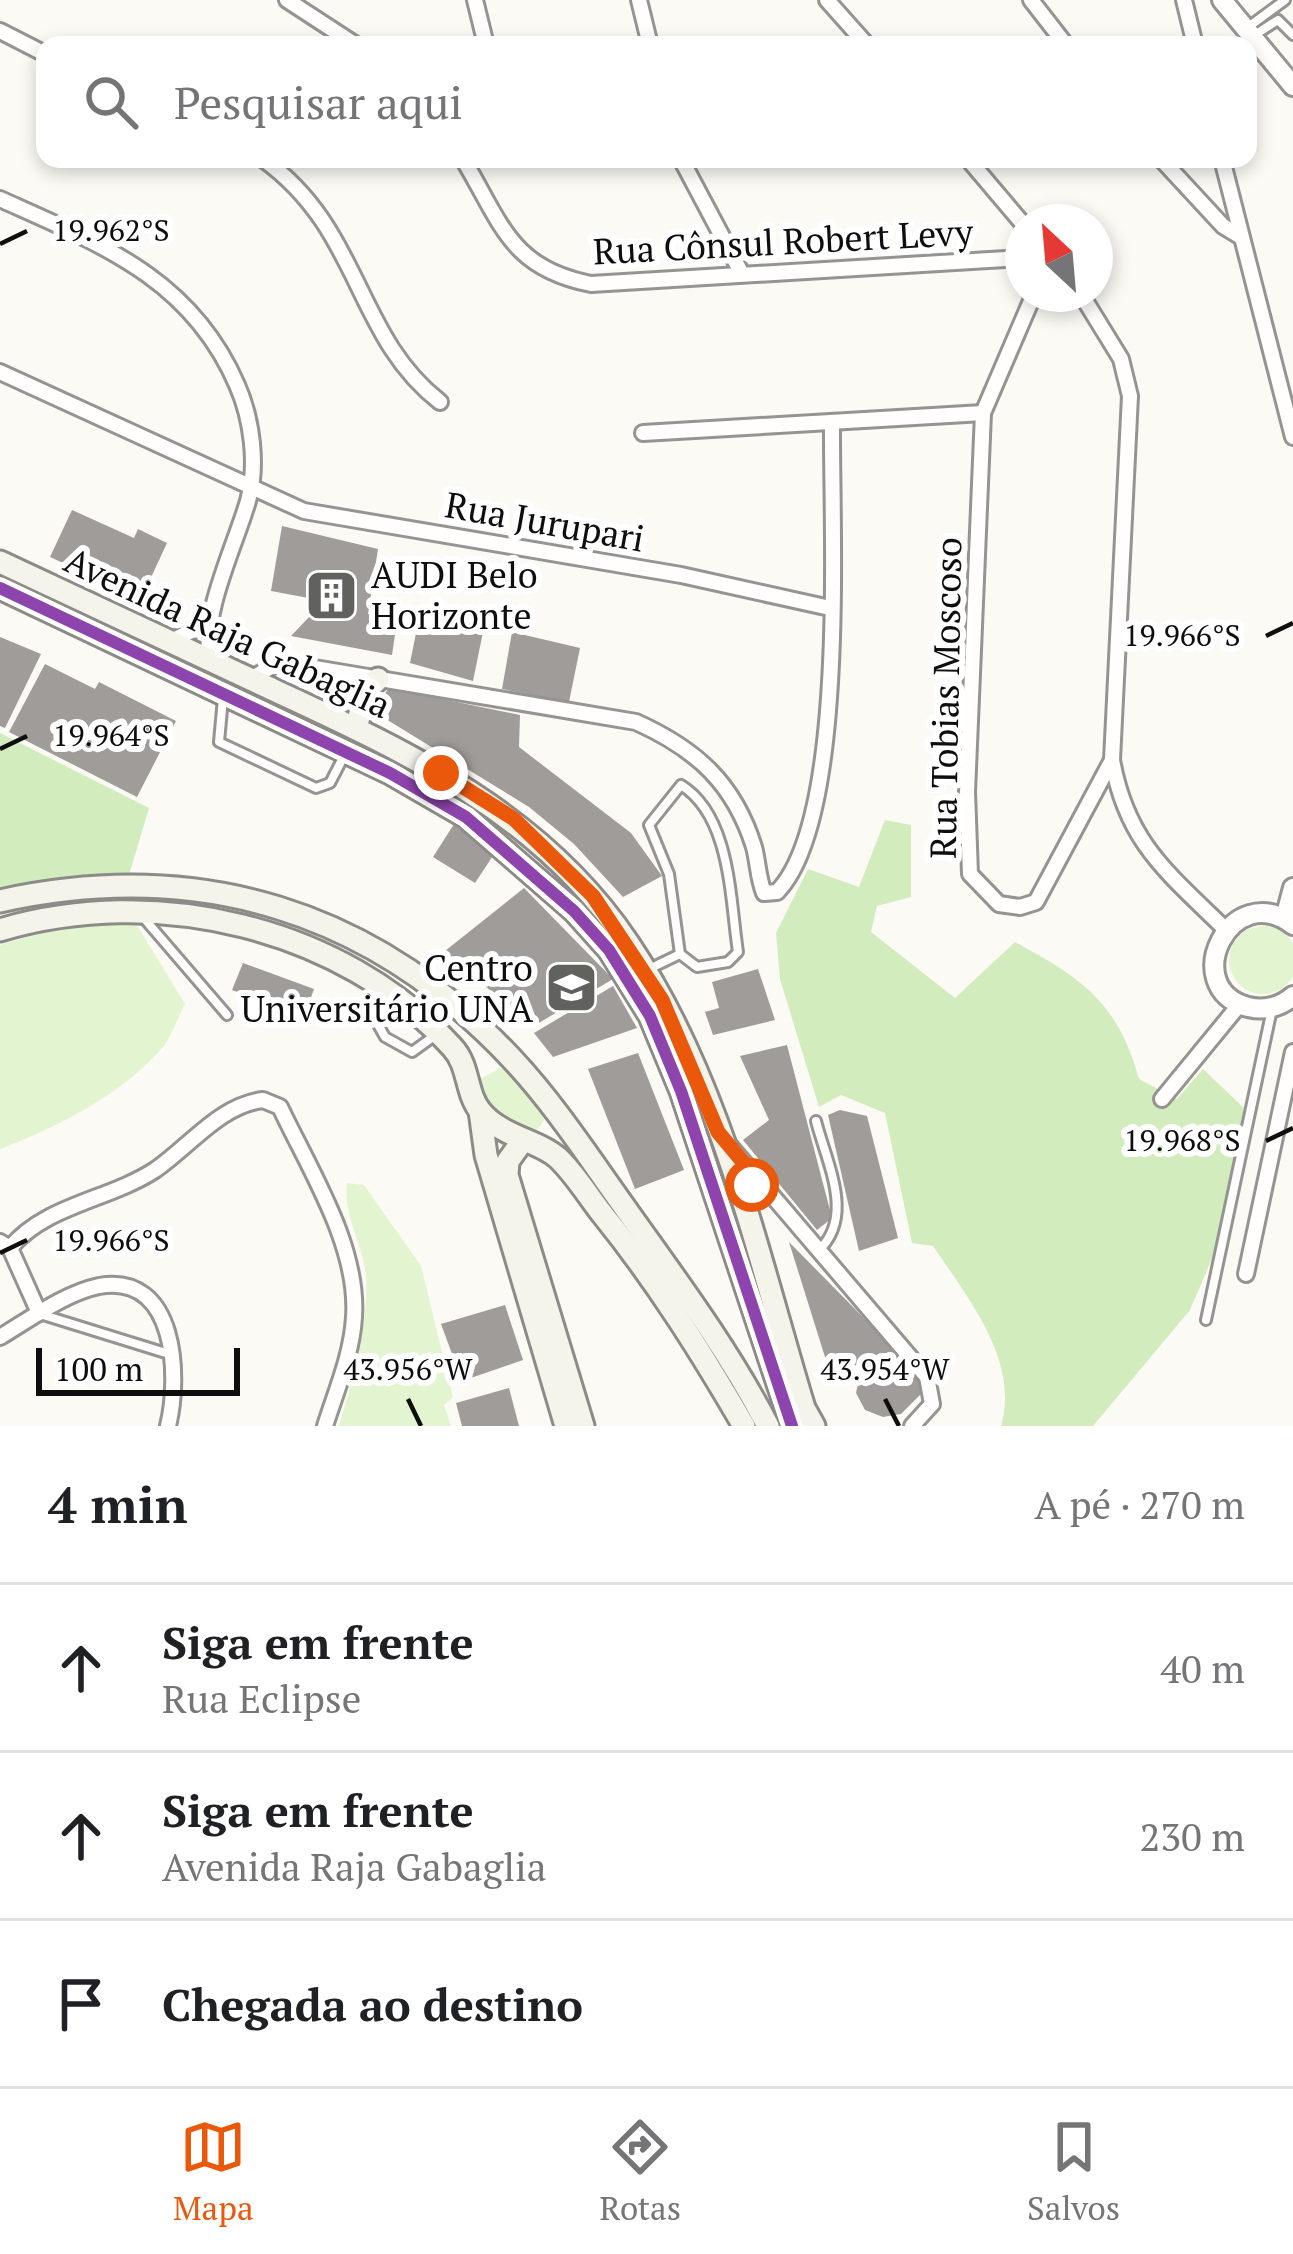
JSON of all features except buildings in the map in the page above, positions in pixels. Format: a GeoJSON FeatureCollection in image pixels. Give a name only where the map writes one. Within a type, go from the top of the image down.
{"type":"FeatureCollection","features":[{"type":"Feature","properties":{"kind":"main road","name":"Avenida Raja Gabaglia"},"geometry":{"type":"LineString","coordinates":[[0,562],[356,728],[514,819],[593,896],[645,971],[718,1132],[786,1324],[814,1426]]}},
{"type":"Feature","properties":{"kind":"main road","name":"Avenida Raja Gabaglia"},"geometry":{"type":"LineString","coordinates":[[0,587],[346,753],[466,817],[574,911],[609,950],[650,1016],[681,1090],[793,1426]]}},
{"type":"Feature","properties":{"kind":"main road"},"geometry":{"type":"LineString","coordinates":[[356,728],[366,691],[378,679]]}},
{"type":"Feature","properties":{"kind":"main road"},"geometry":{"type":"LineString","coordinates":[[0,901],[44,892],[138,886],[225,894],[306,914],[369,942],[435,987],[514,1061],[550,1107],[708,1323],[768,1426]]}},
{"type":"Feature","properties":{"kind":"main road"},"geometry":{"type":"LineString","coordinates":[[0,930],[102,912],[214,919],[282,936],[344,963],[438,1033],[467,1068],[486,1155],[583,1426]]}},
{"type":"Feature","properties":{"kind":"main road"},"geometry":{"type":"LineString","coordinates":[[469,1087],[483,1065],[514,1061]]}},
{"type":"Feature","properties":{"kind":"main road"},"geometry":{"type":"LineString","coordinates":[[550,1107],[552,1118],[543,1132],[521,1142],[508,1161],[508,1175],[566,1426]]}},
{"type":"Feature","properties":{"kind":"main road"},"geometry":{"type":"LineString","coordinates":[[480,1111],[521,1142],[555,1154],[683,1321],[744,1426]]}},
{"type":"Feature","properties":{"kind":"street"},"geometry":{"type":"LineString","coordinates":[[287,0],[342,36]]}},
{"type":"Feature","properties":{"kind":"street"},"geometry":{"type":"LineString","coordinates":[[475,0],[484,36]]}},
{"type":"Feature","properties":{"kind":"street"},"geometry":{"type":"LineString","coordinates":[[639,0],[648,36]]}},
{"type":"Feature","properties":{"kind":"street"},"geometry":{"type":"LineString","coordinates":[[826,0],[859,36]]}},
{"type":"Feature","properties":{"kind":"street"},"geometry":{"type":"LineString","coordinates":[[1030,0],[1059,36]]}},
{"type":"Feature","properties":{"kind":"street"},"geometry":{"type":"LineString","coordinates":[[1222,0],[1251,36]]}},
{"type":"Feature","properties":{"kind":"street"},"geometry":{"type":"LineString","coordinates":[[1185,2],[1193,36]]}},
{"type":"Feature","properties":{"kind":"street"},"geometry":{"type":"LineString","coordinates":[[0,31],[36,49]]}},
{"type":"Feature","properties":{"kind":"street"},"geometry":{"type":"LineString","coordinates":[[1257,43],[1293,86]]}},
{"type":"Feature","properties":{"kind":"street"},"geometry":{"type":"LineString","coordinates":[[276,168],[299,184],[325,219],[348,256],[391,352],[440,401]]}},
{"type":"Feature","properties":{"kind":"street","name":"Rua Cônsul Robert Levy"},"geometry":{"type":"LineString","coordinates":[[469,168],[523,256],[551,276],[591,284],[1005,259]]}},
{"type":"Feature","properties":{"kind":"street"},"geometry":{"type":"LineString","coordinates":[[686,168],[742,274]]}},
{"type":"Feature","properties":{"kind":"street"},"geometry":{"type":"LineString","coordinates":[[976,168],[1006,204]]}},
{"type":"Feature","properties":{"kind":"street"},"geometry":{"type":"LineString","coordinates":[[1169,168],[1223,226],[1241,237]]}},
{"type":"Feature","properties":{"kind":"street"},"geometry":{"type":"LineString","coordinates":[[1224,168],[1241,237],[1254,268],[1293,437]]}},
{"type":"Feature","properties":{"kind":"street"},"geometry":{"type":"LineString","coordinates":[[0,199],[96,244],[185,301],[212,335],[250,416],[251,490],[208,623],[210,659]]}},
{"type":"Feature","properties":{"kind":"street","name":"Rua Tobias Moscoso"},"geometry":{"type":"LineString","coordinates":[[1026,312],[982,413],[968,792],[970,874],[984,892],[999,904],[1020,907],[1036,902],[1112,760]]}},
{"type":"Feature","properties":{"kind":"street"},"geometry":{"type":"LineString","coordinates":[[1092,312],[1120,358],[1130,396],[1112,760],[1120,805],[1141,846],[1225,929]]}},
{"type":"Feature","properties":{"kind":"street","name":"Rua Jurupari"},"geometry":{"type":"LineString","coordinates":[[0,372],[304,511],[681,575],[830,608]]}},
{"type":"Feature","properties":{"kind":"street"},"geometry":{"type":"LineString","coordinates":[[644,433],[982,413]]}},
{"type":"Feature","properties":{"kind":"street"},"geometry":{"type":"LineString","coordinates":[[250,679],[279,662],[636,722],[677,741],[709,766],[738,801],[761,887],[769,894],[783,886],[806,834],[825,755],[832,422]]}},
{"type":"Feature","properties":{"kind":"street"},"geometry":{"type":"LineString","coordinates":[[171,641],[208,623]]}},
{"type":"Feature","properties":{"kind":"street"},"geometry":{"type":"LineString","coordinates":[[1286,1006],[1240,1004],[1219,985],[1213,956],[1225,929],[1249,914],[1289,922],[1293,888]]}},
{"type":"Feature","properties":{"kind":"street"},"geometry":{"type":"LineString","coordinates":[[1162,1099],[1240,1004]]}},
{"type":"Feature","properties":{"kind":"street"},"geometry":{"type":"LineString","coordinates":[[1246,1274],[1293,1052]]}},
{"type":"Feature","properties":{"kind":"street"},"geometry":{"type":"LineString","coordinates":[[39,1313],[5,1245],[26,1229],[154,1171],[228,1112],[263,1100],[280,1107],[328,1210],[350,1276],[355,1316],[325,1426]]}},
{"type":"Feature","properties":{"kind":"street"},"geometry":{"type":"LineString","coordinates":[[718,1132],[816,1253],[927,1377],[932,1404],[912,1426]]}},
{"type":"Feature","properties":{"kind":"street"},"geometry":{"type":"LineString","coordinates":[[740,1197],[752,1185],[763,1186]]}},
{"type":"Feature","properties":{"kind":"street"},"geometry":{"type":"LineString","coordinates":[[0,1337],[99,1286],[121,1286],[153,1305],[174,1355],[168,1426]]}},
{"type":"Feature","properties":{"kind":"lane"},"geometry":{"type":"LineString","coordinates":[[1249,33],[1285,0]]}},
{"type":"Feature","properties":{"kind":"lane"},"geometry":{"type":"LineString","coordinates":[[1249,33],[1278,20],[1293,35]]}},
{"type":"Feature","properties":{"kind":"lane"},"geometry":{"type":"LineString","coordinates":[[223,696],[219,742],[316,788],[330,783],[346,753]]}},
{"type":"Feature","properties":{"kind":"lane"},"geometry":{"type":"LineString","coordinates":[[681,785],[695,796],[716,831],[738,952],[728,962],[697,967],[680,954],[668,874],[649,825],[681,785]]}},
{"type":"Feature","properties":{"kind":"lane"},"geometry":{"type":"LineString","coordinates":[[141,915],[227,1015]]}},
{"type":"Feature","properties":{"kind":"lane"},"geometry":{"type":"LineString","coordinates":[[645,971],[680,954]]}},
{"type":"Feature","properties":{"kind":"lane"},"geometry":{"type":"LineString","coordinates":[[390,994],[372,1014],[385,1036],[412,1052],[438,1033]]}},
{"type":"Feature","properties":{"kind":"lane"},"geometry":{"type":"LineString","coordinates":[[1206,1320],[1286,1006]]}},
{"type":"Feature","properties":{"kind":"lane"},"geometry":{"type":"LineString","coordinates":[[815,1121],[840,1210],[832,1239],[816,1253]]}},
{"type":"Feature","properties":{"kind":"lane"},"geometry":{"type":"LineString","coordinates":[[39,1313],[174,1355]]}},
{"type":"Feature","properties":{"kind":"green space"},"geometry":{"type":"Polygon","coordinates":[[[0,733],[149,808],[129,875],[0,889],[0,733]]]}},
{"type":"Feature","properties":{"kind":"green space"},"geometry":{"type":"Polygon","coordinates":[[[885,820],[911,825],[911,897],[877,906],[871,932],[955,998],[1015,942],[1060,968],[1095,996],[1120,1031],[1139,1079],[1177,1099],[1203,1069],[1244,1108],[1217,1247],[1190,1310],[1093,1426],[1001,1426],[1005,1402],[997,1354],[975,1309],[933,1246],[912,1243],[885,1113],[841,1095],[819,1107],[780,979],[776,933],[808,869],[859,887],[885,820]]]}},
{"type":"Feature","properties":{"kind":"green space"},"geometry":{"type":"Polygon","coordinates":[[[135,922],[185,1004],[166,1042],[109,1094],[66,1120],[0,1149],[0,945],[73,924],[135,922]]]}},
{"type":"Feature","properties":{"kind":"green space"},"geometry":{"type":"Polygon","coordinates":[[[1263,926],[1287,936],[1294,946],[1294,974],[1287,984],[1263,994],[1239,984],[1229,960],[1239,936],[1263,926]]]}},
{"type":"Feature","properties":{"kind":"green space"},"geometry":{"type":"Polygon","coordinates":[[[500,1068],[521,1082],[537,1104],[544,1120],[535,1133],[518,1132],[485,1103],[480,1079],[500,1068]]]}},
{"type":"Feature","properties":{"kind":"green space"},"geometry":{"type":"Polygon","coordinates":[[[347,1183],[364,1185],[421,1266],[453,1397],[444,1405],[451,1426],[339,1426],[359,1352],[366,1295],[347,1183]]]}},
{"type":"Feature","properties":{"kind":"transit line"},"geometry":{"type":"LineString","coordinates":[[0,588],[390,773],[466,817],[574,911],[609,950],[650,1016],[681,1091],[792,1426]]}},
{"type":"Feature","properties":{"kind":"place","name":"AUDI Belo Horizonte"},"geometry":{"type":"Point","coordinates":[332,595]}},
{"type":"Feature","properties":{"kind":"place","name":"Centro Universitário UNA"},"geometry":{"type":"Point","coordinates":[572,988]}},
{"type":"Feature","properties":{"kind":"route"},"geometry":{"type":"LineString","coordinates":[[441,773],[514,819],[593,896],[662,1000],[718,1132],[763,1186],[752,1185]]}}]}
